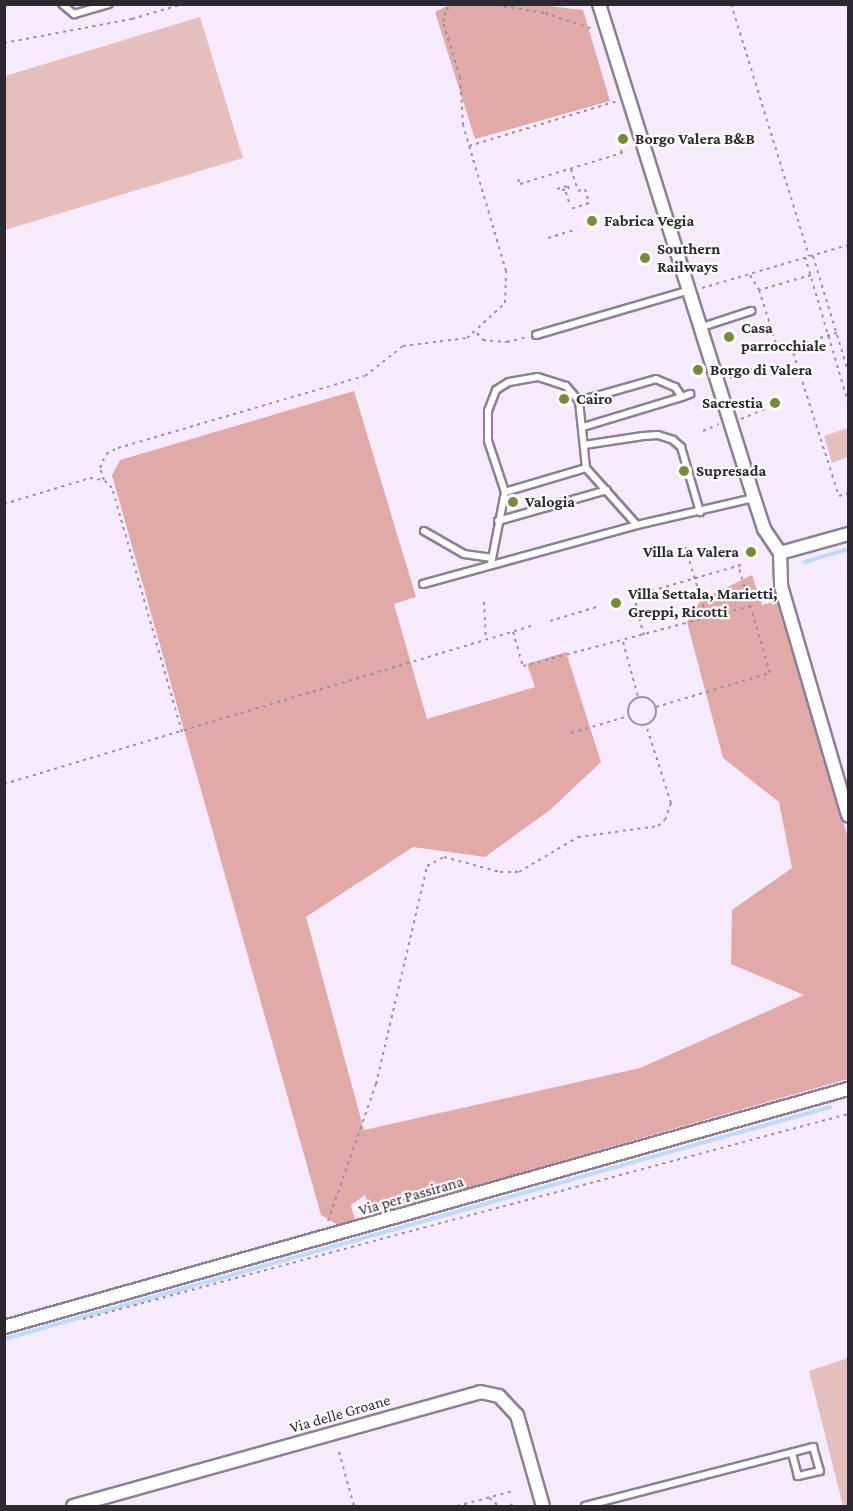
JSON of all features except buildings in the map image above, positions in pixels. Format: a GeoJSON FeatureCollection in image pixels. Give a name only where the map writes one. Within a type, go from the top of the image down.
{"type":"FeatureCollection","features":[{"type":"Feature","properties":{"kind":"street"},"geometry":{"type":"LineString","coordinates":[[599,4],[719,384],[736,420],[754,498],[764,529],[780,553],[781,586],[849,815]]}},
{"type":"Feature","properties":{"kind":"street"},"geometry":{"type":"LineString","coordinates":[[780,553],[849,534]]}},
{"type":"Feature","properties":{"kind":"street","name":"Via per Passirana"},"geometry":{"type":"LineString","coordinates":[[4,1327],[849,1090]]}},
{"type":"Feature","properties":{"kind":"street","name":"Via delle Groane"},"geometry":{"type":"LineString","coordinates":[[73,1506],[103,1502],[480,1392],[499,1396],[517,1416],[543,1506]]}},
{"type":"Feature","properties":{"kind":"lane"},"geometry":{"type":"LineString","coordinates":[[62,4],[74,14],[109,4]]}},
{"type":"Feature","properties":{"kind":"lane"},"geometry":{"type":"LineString","coordinates":[[536,335],[691,290]]}},
{"type":"Feature","properties":{"kind":"lane"},"geometry":{"type":"LineString","coordinates":[[702,327],[751,310]]}},
{"type":"Feature","properties":{"kind":"lane"},"geometry":{"type":"LineString","coordinates":[[491,561],[505,492],[488,441],[488,411],[496,390],[509,382],[538,377],[566,386],[579,401],[586,468],[637,525]]}},
{"type":"Feature","properties":{"kind":"lane"},"geometry":{"type":"LineString","coordinates":[[579,401],[656,379],[675,387],[682,397]]}},
{"type":"Feature","properties":{"kind":"lane"},"geometry":{"type":"LineString","coordinates":[[583,427],[690,394]]}},
{"type":"Feature","properties":{"kind":"lane"},"geometry":{"type":"LineString","coordinates":[[585,445],[643,435],[658,435],[672,440],[681,447],[700,512]]}},
{"type":"Feature","properties":{"kind":"lane"},"geometry":{"type":"LineString","coordinates":[[505,492],[586,468]]}},
{"type":"Feature","properties":{"kind":"lane"},"geometry":{"type":"LineString","coordinates":[[498,521],[607,490]]}},
{"type":"Feature","properties":{"kind":"lane"},"geometry":{"type":"LineString","coordinates":[[423,584],[491,561],[754,498]]}},
{"type":"Feature","properties":{"kind":"lane"},"geometry":{"type":"LineString","coordinates":[[424,531],[464,554],[491,561]]}},
{"type":"Feature","properties":{"kind":"lane"},"geometry":{"type":"LineString","coordinates":[[585,1506],[813,1447],[820,1470],[798,1476],[792,1453]]}},
{"type":"Feature","properties":{"kind":"path"},"geometry":{"type":"LineString","coordinates":[[4,43],[132,19],[183,4]]}},
{"type":"Feature","properties":{"kind":"path"},"geometry":{"type":"LineString","coordinates":[[182,732],[112,488],[104,480],[100,468],[106,454],[118,448],[365,376],[403,346],[458,340],[477,332],[506,303],[509,291],[469,146],[460,77],[443,22],[446,10],[453,4]]}},
{"type":"Feature","properties":{"kind":"path"},"geometry":{"type":"LineString","coordinates":[[489,4],[545,13],[607,30]]}},
{"type":"Feature","properties":{"kind":"path"},"geometry":{"type":"LineString","coordinates":[[731,4],[849,371]]}},
{"type":"Feature","properties":{"kind":"path"},"geometry":{"type":"LineString","coordinates":[[469,146],[629,97]]}},
{"type":"Feature","properties":{"kind":"path"},"geometry":{"type":"LineString","coordinates":[[520,179],[520,184],[622,153],[618,149]]}},
{"type":"Feature","properties":{"kind":"path"},"geometry":{"type":"LineString","coordinates":[[603,153],[604,159]]}},
{"type":"Feature","properties":{"kind":"path"},"geometry":{"type":"LineString","coordinates":[[585,159],[586,164]]}},
{"type":"Feature","properties":{"kind":"path"},"geometry":{"type":"LineString","coordinates":[[580,160],[582,165]]}},
{"type":"Feature","properties":{"kind":"path"},"geometry":{"type":"LineString","coordinates":[[567,165],[578,191],[585,189],[589,203],[571,209]]}},
{"type":"Feature","properties":{"kind":"path"},"geometry":{"type":"LineString","coordinates":[[558,167],[560,172]]}},
{"type":"Feature","properties":{"kind":"path"},"geometry":{"type":"LineString","coordinates":[[553,169],[555,173]]}},
{"type":"Feature","properties":{"kind":"path"},"geometry":{"type":"LineString","coordinates":[[535,174],[536,179]]}},
{"type":"Feature","properties":{"kind":"path"},"geometry":{"type":"LineString","coordinates":[[569,190],[568,186],[557,189],[565,190],[569,202]]}},
{"type":"Feature","properties":{"kind":"path"},"geometry":{"type":"LineString","coordinates":[[548,238],[577,229]]}},
{"type":"Feature","properties":{"kind":"path"},"geometry":{"type":"LineString","coordinates":[[691,290],[849,245]]}},
{"type":"Feature","properties":{"kind":"path"},"geometry":{"type":"LineString","coordinates":[[805,257],[849,402]]}},
{"type":"Feature","properties":{"kind":"path"},"geometry":{"type":"LineString","coordinates":[[750,274],[759,290],[778,350],[837,333]]}},
{"type":"Feature","properties":{"kind":"path"},"geometry":{"type":"LineString","coordinates":[[759,290],[811,275]]}},
{"type":"Feature","properties":{"kind":"path"},"geometry":{"type":"LineString","coordinates":[[477,332],[483,340],[507,342],[536,335]]}},
{"type":"Feature","properties":{"kind":"path"},"geometry":{"type":"LineString","coordinates":[[791,346],[838,496],[849,493]]}},
{"type":"Feature","properties":{"kind":"path"},"geometry":{"type":"LineString","coordinates":[[719,384],[752,369]]}},
{"type":"Feature","properties":{"kind":"path"},"geometry":{"type":"LineString","coordinates":[[704,431],[771,406]]}},
{"type":"Feature","properties":{"kind":"path"},"geometry":{"type":"LineString","coordinates":[[4,504],[90,478],[104,480]]}},
{"type":"Feature","properties":{"kind":"path"},"geometry":{"type":"LineString","coordinates":[[685,547],[707,618]]}},
{"type":"Feature","properties":{"kind":"path"},"geometry":{"type":"LineString","coordinates":[[644,636],[632,596],[744,564]]}},
{"type":"Feature","properties":{"kind":"path"},"geometry":{"type":"LineString","coordinates":[[656,707],[770,673],[738,566]]}},
{"type":"Feature","properties":{"kind":"path"},"geometry":{"type":"LineString","coordinates":[[484,602],[486,640]]}},
{"type":"Feature","properties":{"kind":"path"},"geometry":{"type":"LineString","coordinates":[[550,621],[600,606]]}},
{"type":"Feature","properties":{"kind":"path"},"geometry":{"type":"LineString","coordinates":[[513,632],[523,666],[623,642],[750,606]]}},
{"type":"Feature","properties":{"kind":"path"},"geometry":{"type":"LineString","coordinates":[[4,784],[535,625]]}},
{"type":"Feature","properties":{"kind":"path"},"geometry":{"type":"LineString","coordinates":[[623,642],[639,698]]}},
{"type":"Feature","properties":{"kind":"path"},"geometry":{"type":"LineString","coordinates":[[639,698],[651,700],[656,707],[656,716],[646,725],[634,723],[629,716],[631,703],[639,698]]}},
{"type":"Feature","properties":{"kind":"path"},"geometry":{"type":"LineString","coordinates":[[571,733],[629,716]]}},
{"type":"Feature","properties":{"kind":"path"},"geometry":{"type":"LineString","coordinates":[[322,1238],[376,1084],[427,866],[444,857],[500,872],[519,872],[578,837],[658,826],[665,820],[671,803],[646,725]]}},
{"type":"Feature","properties":{"kind":"path"},"geometry":{"type":"LineString","coordinates":[[81,1320],[849,1114]]}},
{"type":"Feature","properties":{"kind":"path"},"geometry":{"type":"LineString","coordinates":[[339,1452],[354,1506]]}},
{"type":"Feature","properties":{"kind":"path"},"geometry":{"type":"LineString","coordinates":[[458,1506],[513,1491]]}},
{"type":"Feature","properties":{"kind":"path"},"geometry":{"type":"LineString","coordinates":[[489,1498],[499,1506]]}},
{"type":"Feature","properties":{"kind":"shaded area"},"geometry":{"type":"Polygon","coordinates":[[[451,4],[532,4],[583,10],[610,101],[475,139],[435,12],[451,4]]]}},
{"type":"Feature","properties":{"kind":"shaded area"},"geometry":{"type":"Polygon","coordinates":[[[200,17],[243,158],[5,230],[5,76],[200,17]]]}},
{"type":"Feature","properties":{"kind":"shaded area"},"geometry":{"type":"Polygon","coordinates":[[[354,391],[416,597],[394,604],[427,719],[535,687],[527,664],[566,652],[601,762],[550,810],[485,857],[413,847],[306,917],[364,1130],[640,1068],[804,995],[731,964],[732,910],[792,868],[779,802],[723,758],[687,622],[701,600],[752,575],[762,605],[779,600],[848,838],[848,1079],[372,1215],[365,1195],[351,1205],[355,1220],[338,1225],[321,1215],[112,475],[120,460],[354,391]]]}},
{"type":"Feature","properties":{"kind":"shaded area"},"geometry":{"type":"Polygon","coordinates":[[[848,428],[848,457],[832,463],[824,436],[848,428]]]}},
{"type":"Feature","properties":{"kind":"shaded area"},"geometry":{"type":"Polygon","coordinates":[[[848,1358],[848,1506],[843,1506],[809,1371],[848,1358]]]}},
{"type":"Feature","properties":{"kind":"waterway"},"geometry":{"type":"LineString","coordinates":[[805,562],[848,549]]}},
{"type":"Feature","properties":{"kind":"waterway"},"geometry":{"type":"LineString","coordinates":[[4,1339],[830,1107]]}},
{"type":"Feature","properties":{"kind":"place","name":"Borgo Valera B&B"},"geometry":{"type":"Point","coordinates":[623,139]}},
{"type":"Feature","properties":{"kind":"place","name":"Fabrica Vegia"},"geometry":{"type":"Point","coordinates":[592,221]}},
{"type":"Feature","properties":{"kind":"place","name":"Southern Railways"},"geometry":{"type":"Point","coordinates":[645,258]}},
{"type":"Feature","properties":{"kind":"place","name":"Casa parrocchiale"},"geometry":{"type":"Point","coordinates":[729,337]}},
{"type":"Feature","properties":{"kind":"place","name":"Borgo di Valera"},"geometry":{"type":"Point","coordinates":[698,370]}},
{"type":"Feature","properties":{"kind":"place","name":"Cairo"},"geometry":{"type":"Point","coordinates":[564,399]}},
{"type":"Feature","properties":{"kind":"place","name":"Sacrestia"},"geometry":{"type":"Point","coordinates":[775,403]}},
{"type":"Feature","properties":{"kind":"place","name":"Supresada"},"geometry":{"type":"Point","coordinates":[684,471]}},
{"type":"Feature","properties":{"kind":"place","name":"Valogia"},"geometry":{"type":"Point","coordinates":[513,502]}},
{"type":"Feature","properties":{"kind":"place","name":"Villa La Valera"},"geometry":{"type":"Point","coordinates":[751,552]}},
{"type":"Feature","properties":{"kind":"place","name":"Villa Settala, Marietti, Greppi, Ricotti"},"geometry":{"type":"Point","coordinates":[616,603]}}]}
